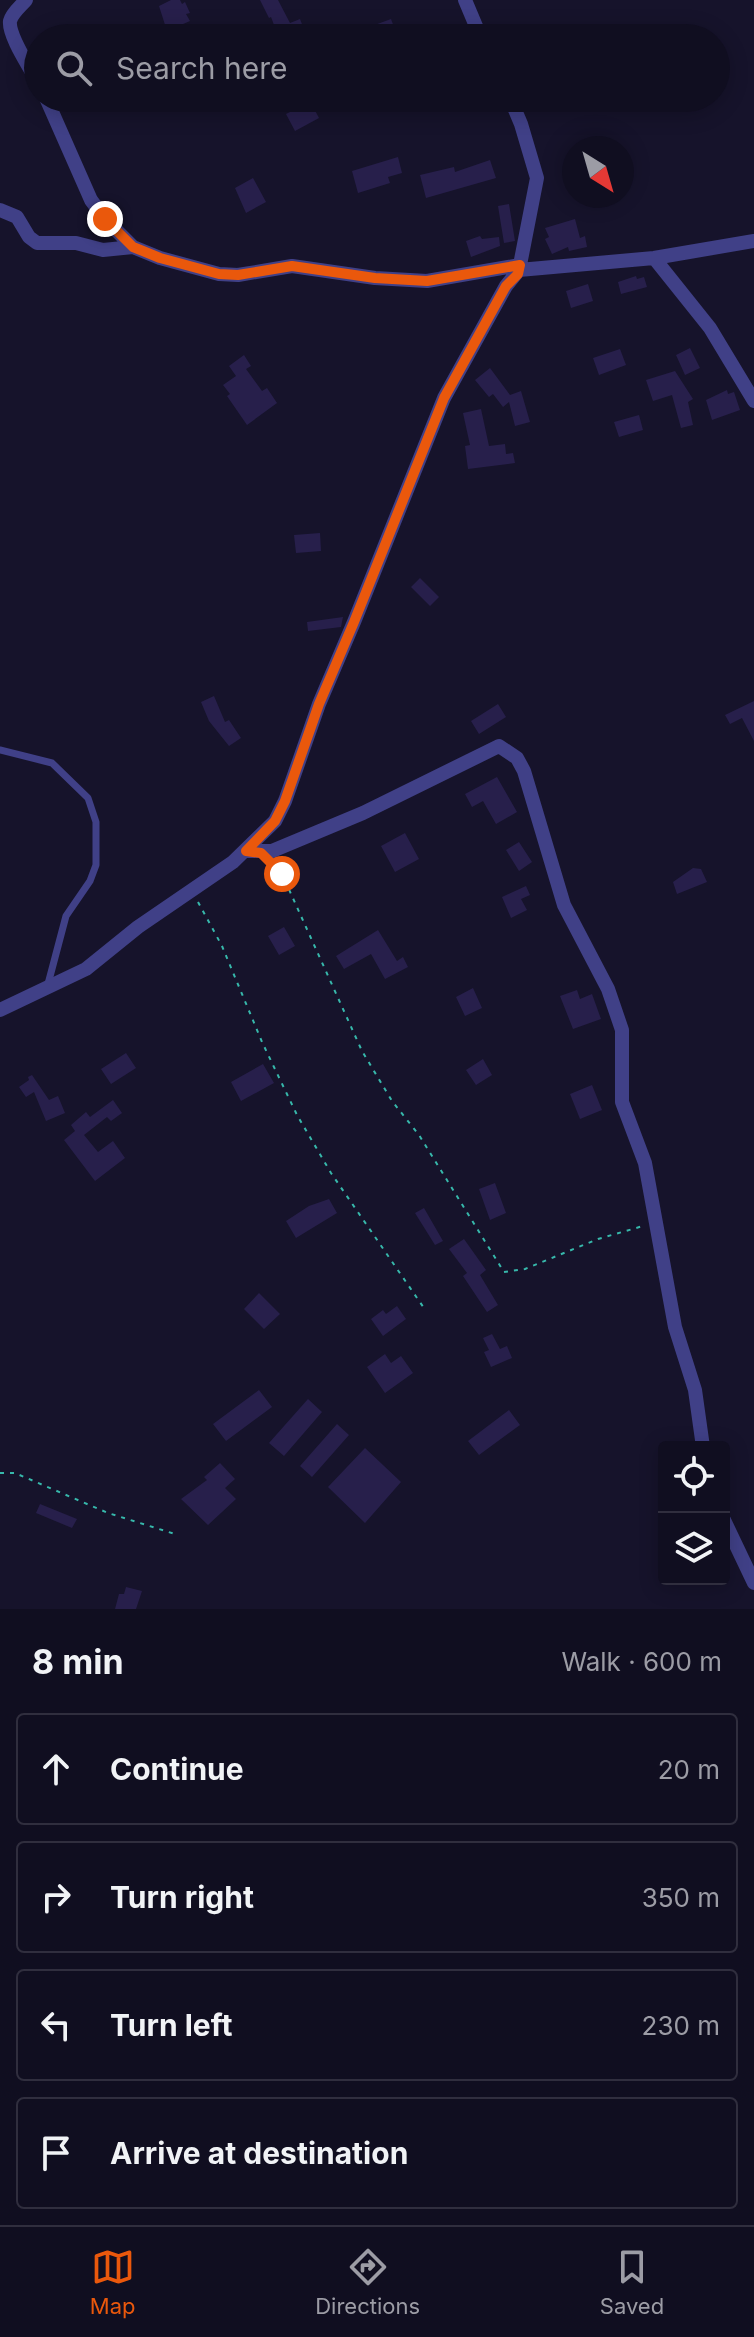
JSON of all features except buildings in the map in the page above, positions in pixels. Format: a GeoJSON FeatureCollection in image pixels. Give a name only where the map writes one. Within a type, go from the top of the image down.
{"type":"FeatureCollection","features":[{"type":"Feature","properties":{"kind":"street"},"geometry":{"type":"LineString","coordinates":[[24,54],[10,20],[26,0]]}},
{"type":"Feature","properties":{"kind":"street"},"geometry":{"type":"LineString","coordinates":[[465,0],[475,24]]}},
{"type":"Feature","properties":{"kind":"street"},"geometry":{"type":"LineString","coordinates":[[52,112],[91,200],[133,247],[160,258],[219,274],[238,275],[292,266],[375,278],[427,281],[520,268],[654,258],[754,241]]}},
{"type":"Feature","properties":{"kind":"street"},"geometry":{"type":"LineString","coordinates":[[0,1010],[86,969],[138,927],[254,852],[275,821],[319,704],[444,398],[506,286],[520,268],[537,178],[516,112]]}},
{"type":"Feature","properties":{"kind":"street"},"geometry":{"type":"LineString","coordinates":[[0,210],[17,217],[29,237],[37,243],[76,243],[103,250],[133,247]]}},
{"type":"Feature","properties":{"kind":"street"},"geometry":{"type":"LineString","coordinates":[[654,258],[710,328],[754,401]]}},
{"type":"Feature","properties":{"kind":"street"},"geometry":{"type":"LineString","coordinates":[[254,852],[272,851],[363,813],[499,746],[521,763],[564,905],[608,989],[622,1030],[620,1063],[623,1110],[645,1163],[675,1327],[695,1390],[702,1441]]}},
{"type":"Feature","properties":{"kind":"street"},"geometry":{"type":"LineString","coordinates":[[730,1533],[754,1583]]}},
{"type":"Feature","properties":{"kind":"lane"},"geometry":{"type":"LineString","coordinates":[[0,750],[52,763],[88,798],[96,822],[96,865],[90,881],[66,916],[48,987]]}},
{"type":"Feature","properties":{"kind":"path"},"geometry":{"type":"LineString","coordinates":[[254,852],[282,874],[362,1051],[392,1101],[419,1135],[504,1272],[525,1269],[598,1239],[649,1224]]}},
{"type":"Feature","properties":{"kind":"path"},"geometry":{"type":"LineString","coordinates":[[191,891],[207,914],[262,1042],[315,1148],[426,1311]]}},
{"type":"Feature","properties":{"kind":"path"},"geometry":{"type":"LineString","coordinates":[[0,1473],[15,1473],[108,1513],[178,1535]]}},
{"type":"Feature","properties":{"kind":"route"},"geometry":{"type":"LineString","coordinates":[[105,219],[133,247],[160,258],[219,274],[238,275],[292,266],[375,278],[427,281],[520,265],[518,274],[506,286],[444,398],[319,704],[285,801],[275,821],[246,851],[261,853],[282,874]]}}]}
